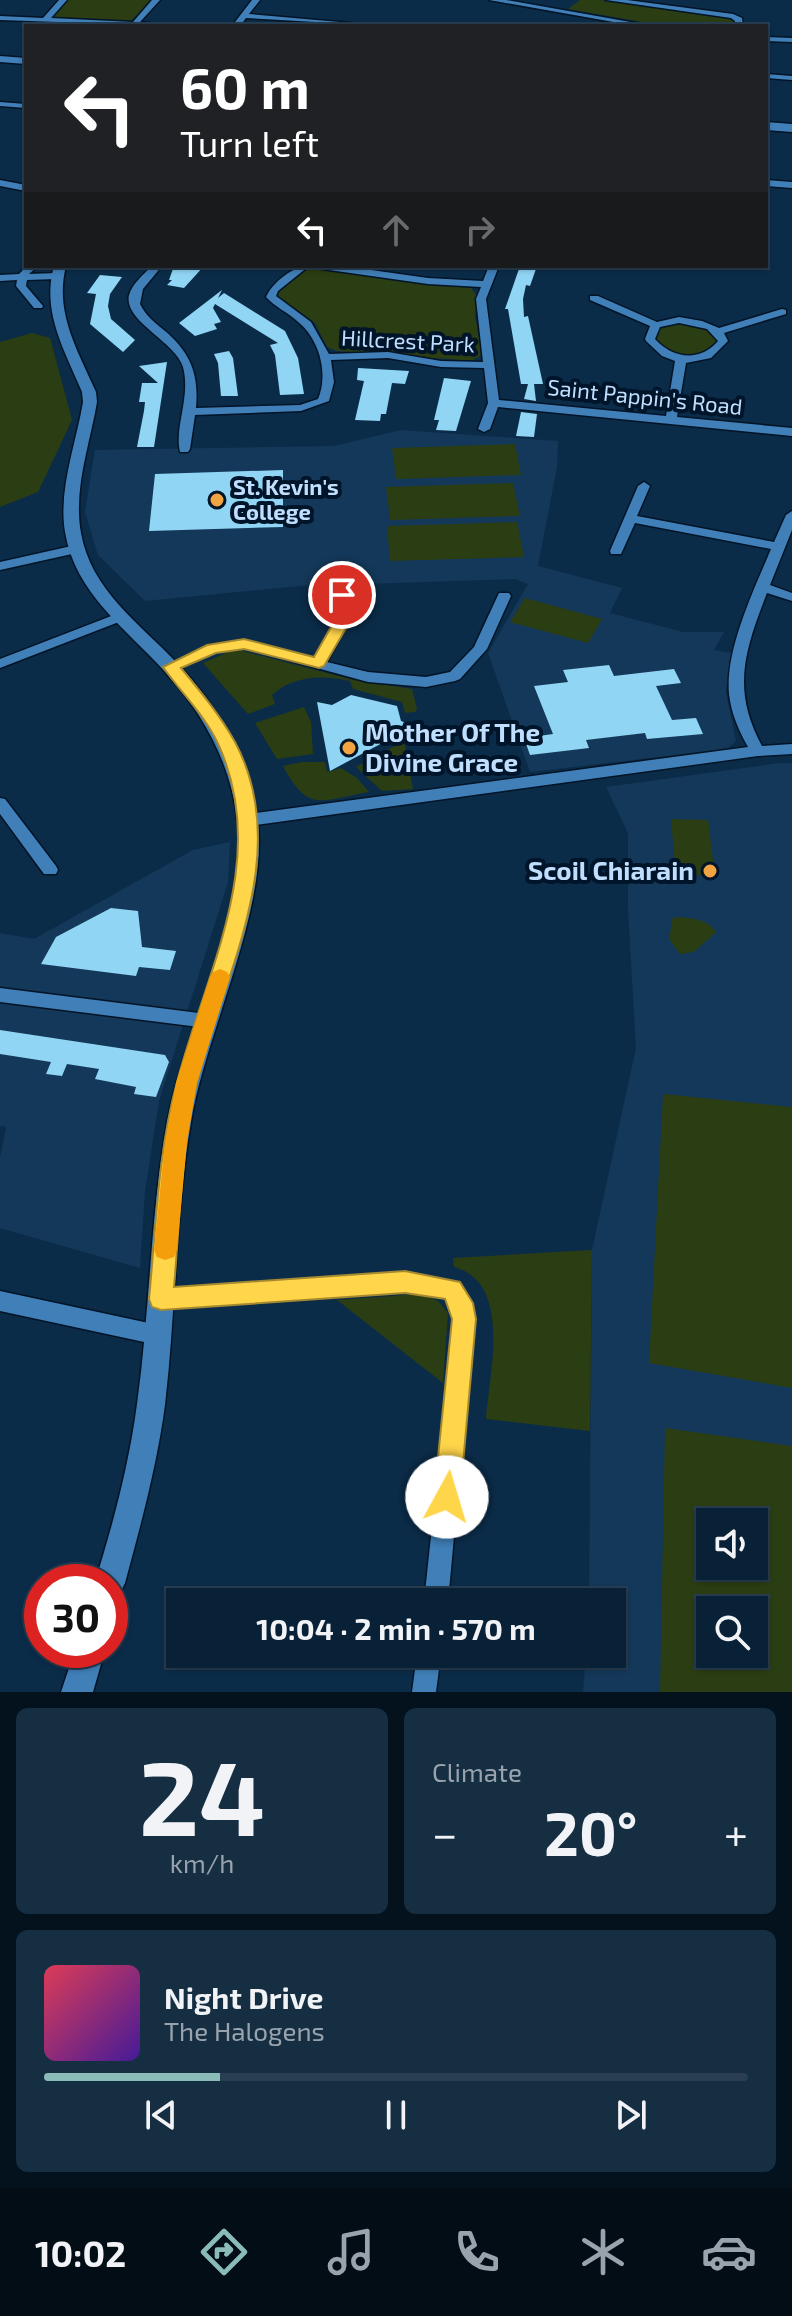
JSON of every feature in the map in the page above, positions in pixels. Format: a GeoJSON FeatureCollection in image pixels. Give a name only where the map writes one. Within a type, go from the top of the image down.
{"type":"FeatureCollection","features":[{"type":"Feature","properties":{"kind":"main road"},"geometry":{"type":"LineString","coordinates":[[0,59],[24,61]]}},
{"type":"Feature","properties":{"kind":"main road"},"geometry":{"type":"LineString","coordinates":[[768,126],[792,128]]}},
{"type":"Feature","properties":{"kind":"street"},"geometry":{"type":"LineString","coordinates":[[45,20],[63,0]]}},
{"type":"Feature","properties":{"kind":"street"},"geometry":{"type":"LineString","coordinates":[[0,18],[135,24],[156,0]]}},
{"type":"Feature","properties":{"kind":"street"},"geometry":{"type":"LineString","coordinates":[[237,24],[256,0]]}},
{"type":"Feature","properties":{"kind":"street"},"geometry":{"type":"LineString","coordinates":[[493,0],[565,8],[637,24]]}},
{"type":"Feature","properties":{"kind":"street"},"geometry":{"type":"LineString","coordinates":[[610,0],[733,16],[739,24]]}},
{"type":"Feature","properties":{"kind":"street"},"geometry":{"type":"LineString","coordinates":[[243,16],[353,24]]}},
{"type":"Feature","properties":{"kind":"street"},"geometry":{"type":"LineString","coordinates":[[589,24],[597,17]]}},
{"type":"Feature","properties":{"kind":"street"},"geometry":{"type":"LineString","coordinates":[[768,39],[792,40]]}},
{"type":"Feature","properties":{"kind":"street"},"geometry":{"type":"LineString","coordinates":[[768,76],[792,78]]}},
{"type":"Feature","properties":{"kind":"street"},"geometry":{"type":"LineString","coordinates":[[0,104],[24,106]]}},
{"type":"Feature","properties":{"kind":"street"},"geometry":{"type":"LineString","coordinates":[[0,183],[24,188]]}},
{"type":"Feature","properties":{"kind":"street"},"geometry":{"type":"LineString","coordinates":[[768,183],[792,185]]}},
{"type":"Feature","properties":{"kind":"street"},"geometry":{"type":"LineString","coordinates":[[31,268],[21,286],[38,306]]}},
{"type":"Feature","properties":{"kind":"street"},"geometry":{"type":"LineString","coordinates":[[155,268],[133,297],[135,308],[184,355],[190,375],[184,449]]}},
{"type":"Feature","properties":{"kind":"street","name":"Hillcrest Park"},"geometry":{"type":"LineString","coordinates":[[189,412],[312,406],[323,401],[329,391],[325,357],[309,325],[271,297],[274,290],[302,268]]}},
{"type":"Feature","properties":{"kind":"street"},"geometry":{"type":"LineString","coordinates":[[342,268],[486,284]]}},
{"type":"Feature","properties":{"kind":"street","name":"Hillcrest Park"},"geometry":{"type":"LineString","coordinates":[[493,268],[481,299],[494,403]]}},
{"type":"Feature","properties":{"kind":"street"},"geometry":{"type":"LineString","coordinates":[[0,278],[23,278],[58,271],[54,300],[90,402],[70,498],[76,549],[92,582],[119,617],[171,667],[203,705],[227,743],[237,768],[248,820],[246,883],[187,1083],[176,1142],[158,1335],[139,1483],[116,1564]]}},
{"type":"Feature","properties":{"kind":"street"},"geometry":{"type":"LineString","coordinates":[[594,298],[656,325],[679,320],[698,322],[719,331],[782,312]]}},
{"type":"Feature","properties":{"kind":"street"},"geometry":{"type":"LineString","coordinates":[[656,325],[650,339],[653,344],[681,360],[712,354],[723,341],[719,331]]}},
{"type":"Feature","properties":{"kind":"street","name":"Hillcrest Park"},"geometry":{"type":"LineString","coordinates":[[325,357],[388,355],[441,364],[488,365]]}},
{"type":"Feature","properties":{"kind":"street"},"geometry":{"type":"LineString","coordinates":[[671,420],[681,360]]}},
{"type":"Feature","properties":{"kind":"street"},"geometry":{"type":"LineString","coordinates":[[484,429],[494,403]]}},
{"type":"Feature","properties":{"kind":"street","name":"Saint Pappin's Road"},"geometry":{"type":"LineString","coordinates":[[494,403],[792,432]]}},
{"type":"Feature","properties":{"kind":"street"},"geometry":{"type":"LineString","coordinates":[[616,551],[644,486]]}},
{"type":"Feature","properties":{"kind":"street"},"geometry":{"type":"LineString","coordinates":[[758,751],[743,727],[735,690],[741,648],[792,515]]}},
{"type":"Feature","properties":{"kind":"street"},"geometry":{"type":"LineString","coordinates":[[630,518],[779,547]]}},
{"type":"Feature","properties":{"kind":"street"},"geometry":{"type":"LineString","coordinates":[[0,566],[76,549]]}},
{"type":"Feature","properties":{"kind":"street"},"geometry":{"type":"LineString","coordinates":[[764,588],[792,597]]}},
{"type":"Feature","properties":{"kind":"street"},"geometry":{"type":"LineString","coordinates":[[319,663],[344,618],[342,595]]}},
{"type":"Feature","properties":{"kind":"street"},"geometry":{"type":"LineString","coordinates":[[171,667],[213,648],[244,644],[368,677],[426,682],[455,676],[480,649],[504,596]]}},
{"type":"Feature","properties":{"kind":"street"},"geometry":{"type":"LineString","coordinates":[[0,664],[119,617]]}},
{"type":"Feature","properties":{"kind":"street"},"geometry":{"type":"LineString","coordinates":[[248,820],[758,751],[792,749]]}},
{"type":"Feature","properties":{"kind":"street"},"geometry":{"type":"LineString","coordinates":[[0,803],[50,870]]}},
{"type":"Feature","properties":{"kind":"street"},"geometry":{"type":"LineString","coordinates":[[0,995],[207,1021]]}},
{"type":"Feature","properties":{"kind":"street"},"geometry":{"type":"LineString","coordinates":[[161,1299],[405,1282],[452,1290],[461,1303],[464,1319],[437,1588]]}},
{"type":"Feature","properties":{"kind":"street"},"geometry":{"type":"LineString","coordinates":[[0,1301],[158,1335]]}},
{"type":"Feature","properties":{"kind":"street"},"geometry":{"type":"LineString","coordinates":[[77,1692],[84,1668]]}},
{"type":"Feature","properties":{"kind":"street"},"geometry":{"type":"LineString","coordinates":[[424,1692],[427,1668]]}},
{"type":"Feature","properties":{"kind":"shaded area"},"geometry":{"type":"Polygon","coordinates":[[[401,430],[558,441],[557,467],[538,566],[622,588],[610,613],[683,632],[724,632],[714,650],[731,653],[726,692],[736,741],[727,749],[530,772],[488,653],[528,584],[515,579],[300,586],[145,601],[98,555],[85,512],[95,450],[334,446],[401,430]]]}},
{"type":"Feature","properties":{"kind":"shaded area"},"geometry":{"type":"Polygon","coordinates":[[[792,763],[792,1692],[583,1692],[585,1668],[626,1668],[626,1588],[589,1588],[592,1250],[636,1048],[628,910],[628,833],[606,787],[792,763]]]}},
{"type":"Feature","properties":{"kind":"shaded area"},"geometry":{"type":"Polygon","coordinates":[[[230,842],[228,882],[159,1101],[145,1191],[140,1268],[0,1228],[0,1158],[6,1127],[0,1126],[0,933],[34,939],[193,850],[230,842]]]}},
{"type":"Feature","properties":{"kind":"green space"},"geometry":{"type":"Polygon","coordinates":[[[67,0],[151,0],[131,21],[51,17],[67,0]]]}},
{"type":"Feature","properties":{"kind":"green space"},"geometry":{"type":"Polygon","coordinates":[[[580,0],[600,0],[730,17],[737,21],[736,24],[654,24],[568,9],[580,0]]]}},
{"type":"Feature","properties":{"kind":"green space"},"geometry":{"type":"Polygon","coordinates":[[[314,269],[471,288],[478,297],[475,316],[482,355],[473,360],[461,360],[337,351],[327,347],[315,323],[279,297],[278,293],[303,271],[314,269]]]}},
{"type":"Feature","properties":{"kind":"green space"},"geometry":{"type":"Polygon","coordinates":[[[677,323],[706,327],[720,341],[705,353],[697,355],[680,354],[655,342],[655,331],[677,323]]]}},
{"type":"Feature","properties":{"kind":"green space"},"geometry":{"type":"Polygon","coordinates":[[[32,333],[50,338],[72,420],[38,492],[0,507],[0,342],[32,333]]]}},
{"type":"Feature","properties":{"kind":"green space"},"geometry":{"type":"Polygon","coordinates":[[[515,444],[521,475],[396,479],[392,448],[515,444]]]}},
{"type":"Feature","properties":{"kind":"green space"},"geometry":{"type":"Polygon","coordinates":[[[513,483],[520,516],[390,520],[386,487],[513,483]]]}},
{"type":"Feature","properties":{"kind":"green space"},"geometry":{"type":"Polygon","coordinates":[[[517,522],[524,557],[390,561],[387,526],[517,522]]]}},
{"type":"Feature","properties":{"kind":"green space"},"geometry":{"type":"Polygon","coordinates":[[[525,598],[602,619],[588,643],[510,622],[525,598]]]}},
{"type":"Feature","properties":{"kind":"green space"},"geometry":{"type":"Polygon","coordinates":[[[235,649],[354,680],[412,689],[417,709],[405,713],[402,702],[353,689],[350,681],[309,678],[281,688],[272,695],[275,704],[248,714],[203,663],[235,649]]]}},
{"type":"Feature","properties":{"kind":"green space"},"geometry":{"type":"Polygon","coordinates":[[[304,707],[311,722],[313,754],[277,759],[255,723],[304,707]]]}},
{"type":"Feature","properties":{"kind":"green space"},"geometry":{"type":"Polygon","coordinates":[[[404,741],[413,789],[382,791],[356,767],[404,741]]]}},
{"type":"Feature","properties":{"kind":"green space"},"geometry":{"type":"Polygon","coordinates":[[[325,762],[327,772],[341,768],[357,778],[369,792],[328,800],[309,797],[300,791],[283,766],[325,762]]]}},
{"type":"Feature","properties":{"kind":"green space"},"geometry":{"type":"Polygon","coordinates":[[[671,819],[708,820],[715,876],[676,874],[671,819]]]}},
{"type":"Feature","properties":{"kind":"green space"},"geometry":{"type":"Polygon","coordinates":[[[673,917],[703,921],[716,932],[694,952],[680,954],[669,939],[673,917]]]}},
{"type":"Feature","properties":{"kind":"green space"},"geometry":{"type":"Polygon","coordinates":[[[663,1094],[792,1107],[792,1388],[649,1363],[663,1094]]]}},
{"type":"Feature","properties":{"kind":"green space"},"geometry":{"type":"Polygon","coordinates":[[[592,1250],[590,1431],[486,1419],[493,1356],[491,1310],[484,1291],[472,1276],[454,1267],[453,1258],[592,1250]]]}},
{"type":"Feature","properties":{"kind":"green space"},"geometry":{"type":"Polygon","coordinates":[[[419,1294],[438,1301],[448,1313],[443,1383],[337,1300],[419,1294]]]}},
{"type":"Feature","properties":{"kind":"green space"},"geometry":{"type":"Polygon","coordinates":[[[665,1428],[792,1446],[792,1692],[660,1692],[665,1428]]]}},
{"type":"Feature","properties":{"kind":"building"},"geometry":{"type":"Polygon","coordinates":[[[173,268],[202,268],[184,288],[167,285],[172,280],[169,280],[173,268]]]}},
{"type":"Feature","properties":{"kind":"building"},"geometry":{"type":"Polygon","coordinates":[[[519,268],[536,268],[530,286],[526,285],[523,299],[524,317],[528,316],[543,384],[534,384],[536,401],[524,399],[528,384],[521,384],[508,309],[505,309],[519,268]]]}},
{"type":"Feature","properties":{"kind":"building"},"geometry":{"type":"Polygon","coordinates":[[[100,275],[122,277],[110,294],[108,306],[111,319],[135,340],[123,352],[90,324],[96,294],[87,293],[100,275]]]}},
{"type":"Feature","properties":{"kind":"building"},"geometry":{"type":"Polygon","coordinates":[[[222,290],[218,298],[224,293],[285,331],[298,358],[304,394],[280,395],[275,355],[270,345],[278,343],[215,304],[213,308],[221,322],[214,324],[217,329],[195,336],[179,323],[222,290]]]}},
{"type":"Feature","properties":{"kind":"building"},"geometry":{"type":"Polygon","coordinates":[[[229,351],[233,358],[238,396],[221,396],[218,363],[214,354],[229,351]]]}},
{"type":"Feature","properties":{"kind":"building"},"geometry":{"type":"Polygon","coordinates":[[[167,362],[154,447],[137,447],[145,402],[139,402],[142,383],[158,383],[139,366],[167,362]]]}},
{"type":"Feature","properties":{"kind":"building"},"geometry":{"type":"Polygon","coordinates":[[[358,368],[409,371],[405,384],[392,383],[386,414],[381,414],[380,421],[355,420],[364,381],[357,380],[358,368]]]}},
{"type":"Feature","properties":{"kind":"building"},"geometry":{"type":"Polygon","coordinates":[[[444,378],[471,381],[456,431],[436,430],[439,420],[434,420],[444,378]]]}},
{"type":"Feature","properties":{"kind":"building"},"geometry":{"type":"Polygon","coordinates":[[[521,412],[537,414],[534,437],[516,436],[521,412]]]}},
{"type":"Feature","properties":{"kind":"building","name":"St. Kevin's College"},"geometry":{"type":"Polygon","coordinates":[[[283,470],[283,527],[149,531],[155,474],[283,470]]]}},
{"type":"Feature","properties":{"kind":"building"},"geometry":{"type":"Polygon","coordinates":[[[609,665],[614,676],[674,669],[681,683],[656,686],[672,720],[696,718],[703,734],[647,739],[645,733],[586,740],[589,748],[530,755],[524,738],[553,734],[534,686],[568,682],[563,670],[609,665]]]}},
{"type":"Feature","properties":{"kind":"building","name":"Mother Of The Divine Grace"},"geometry":{"type":"Polygon","coordinates":[[[351,695],[397,706],[401,721],[414,726],[330,771],[317,702],[332,705],[351,695]]]}},
{"type":"Feature","properties":{"kind":"building"},"geometry":{"type":"Polygon","coordinates":[[[111,908],[138,911],[142,947],[176,951],[170,970],[139,967],[136,976],[41,964],[56,937],[111,908]]]}},
{"type":"Feature","properties":{"kind":"building"},"geometry":{"type":"Polygon","coordinates":[[[0,1030],[165,1055],[169,1062],[156,1097],[134,1094],[136,1087],[95,1079],[99,1069],[67,1064],[62,1076],[46,1074],[51,1062],[0,1054],[0,1030]]]}},
{"type":"Feature","properties":{"kind":"slow traffic"},"geometry":{"type":"LineString","coordinates":[[165,1250],[176,1142],[187,1083],[220,977]]}},
{"type":"Feature","properties":{"kind":"place","name":"St. Kevin's College"},"geometry":{"type":"Point","coordinates":[217,500]}},
{"type":"Feature","properties":{"kind":"place","name":"Mother Of The Divine Grace"},"geometry":{"type":"Point","coordinates":[349,748]}},
{"type":"Feature","properties":{"kind":"place","name":"Scoil Chiarain"},"geometry":{"type":"Point","coordinates":[710,871]}},
{"type":"Feature","properties":{"kind":"route"},"geometry":{"type":"LineString","coordinates":[[342,595],[344,618],[319,663],[244,644],[213,648],[171,667],[203,705],[227,743],[237,768],[248,820],[246,883],[234,935],[187,1083],[176,1142],[161,1299],[405,1282],[444,1286],[452,1290],[461,1303],[464,1319],[447,1497]]}}]}
